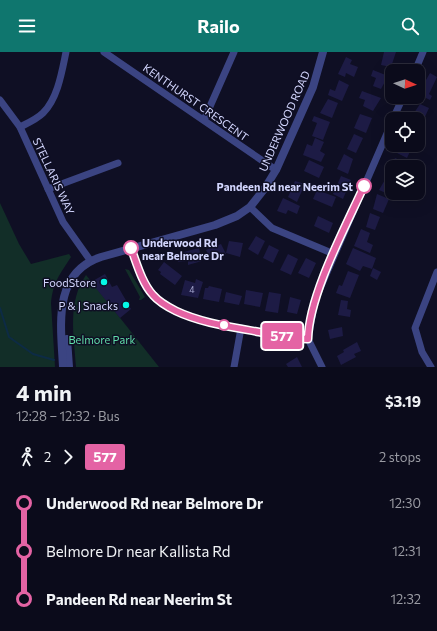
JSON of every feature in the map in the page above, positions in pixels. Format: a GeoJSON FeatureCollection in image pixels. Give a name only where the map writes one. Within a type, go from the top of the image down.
{"type":"FeatureCollection","features":[{"type":"Feature","properties":{"kind":"street"},"geometry":{"type":"LineString","coordinates":[[20,127],[37,118],[44,112],[50,103],[60,78],[66,52]]}},
{"type":"Feature","properties":{"kind":"street","name":"KENTHURST CRESCENT"},"geometry":{"type":"LineString","coordinates":[[104,52],[276,170]]}},
{"type":"Feature","properties":{"kind":"street"},"geometry":{"type":"LineString","coordinates":[[116,60],[118,52]]}},
{"type":"Feature","properties":{"kind":"street"},"geometry":{"type":"LineString","coordinates":[[204,120],[234,52]]}},
{"type":"Feature","properties":{"kind":"street","name":"UNDERWOOD ROAD"},"geometry":{"type":"LineString","coordinates":[[63,367],[63,306],[65,291],[71,278],[79,267],[90,260],[215,226],[237,216],[250,207],[265,188],[276,170],[313,87],[323,52]]}},
{"type":"Feature","properties":{"kind":"street"},"geometry":{"type":"LineString","coordinates":[[418,64],[423,52]]}},
{"type":"Feature","properties":{"kind":"street","name":"STELLARIS WAY"},"geometry":{"type":"LineString","coordinates":[[0,100],[20,127],[63,222],[90,260]]}},
{"type":"Feature","properties":{"kind":"street"},"geometry":{"type":"LineString","coordinates":[[322,367],[308,339],[315,300],[385,138]]}},
{"type":"Feature","properties":{"kind":"street"},"geometry":{"type":"LineString","coordinates":[[48,189],[118,163]]}},
{"type":"Feature","properties":{"kind":"street"},"geometry":{"type":"LineString","coordinates":[[250,207],[272,228],[334,254]]}},
{"type":"Feature","properties":{"kind":"street"},"geometry":{"type":"LineString","coordinates":[[131,248],[140,272],[149,289],[165,305],[195,318],[292,338],[308,339]]}},
{"type":"Feature","properties":{"kind":"street"},"geometry":{"type":"LineString","coordinates":[[431,367],[422,352],[415,328],[437,272]]}},
{"type":"Feature","properties":{"kind":"street","name":"UNDERWOOD ROAD"},"geometry":{"type":"LineString","coordinates":[[63,306],[69,367]]}},
{"type":"Feature","properties":{"kind":"street"},"geometry":{"type":"LineString","coordinates":[[234,367],[241,328]]}},
{"type":"Feature","properties":{"kind":"green space"},"geometry":{"type":"Polygon","coordinates":[[[0,203],[19,244],[31,264],[69,254],[71,257],[53,289],[51,303],[55,367],[0,367],[0,203]]]}},
{"type":"Feature","properties":{"kind":"green space"},"geometry":{"type":"Polygon","coordinates":[[[125,269],[129,270],[145,297],[141,300],[139,300],[140,297],[125,269]]]}},
{"type":"Feature","properties":{"kind":"green space","name":"Belmore Park"},"geometry":{"type":"Polygon","coordinates":[[[86,275],[159,367],[76,367],[73,331],[74,308],[80,285],[86,275]]]}},
{"type":"Feature","properties":{"kind":"building"},"geometry":{"type":"Polygon","coordinates":[[[384,52],[396,52],[392,64],[381,65],[384,52]]]}},
{"type":"Feature","properties":{"kind":"building"},"geometry":{"type":"Polygon","coordinates":[[[346,57],[352,60],[350,64],[358,67],[354,77],[346,73],[345,77],[338,74],[346,57]]]}},
{"type":"Feature","properties":{"kind":"building"},"geometry":{"type":"Polygon","coordinates":[[[373,70],[385,75],[385,82],[381,89],[373,86],[376,78],[371,76],[373,70]]]}},
{"type":"Feature","properties":{"kind":"building"},"geometry":{"type":"Polygon","coordinates":[[[430,73],[437,77],[429,94],[432,96],[430,100],[425,98],[425,82],[430,73]]]}},
{"type":"Feature","properties":{"kind":"building"},"geometry":{"type":"Polygon","coordinates":[[[339,80],[349,85],[342,101],[328,95],[330,89],[335,91],[339,80]]]}},
{"type":"Feature","properties":{"kind":"building"},"geometry":{"type":"Polygon","coordinates":[[[362,91],[381,98],[373,111],[363,106],[365,100],[359,98],[362,91]]]}},
{"type":"Feature","properties":{"kind":"building"},"geometry":{"type":"Polygon","coordinates":[[[328,99],[338,103],[332,118],[320,113],[328,99]]]}},
{"type":"Feature","properties":{"kind":"building"},"geometry":{"type":"Polygon","coordinates":[[[420,104],[429,108],[425,117],[425,112],[415,112],[420,104]]]}},
{"type":"Feature","properties":{"kind":"building"},"geometry":{"type":"Polygon","coordinates":[[[360,114],[372,118],[366,133],[354,128],[360,114]]]}},
{"type":"Feature","properties":{"kind":"building"},"geometry":{"type":"Polygon","coordinates":[[[314,116],[330,122],[323,140],[312,136],[317,123],[312,121],[314,116]]]}},
{"type":"Feature","properties":{"kind":"building"},"geometry":{"type":"Polygon","coordinates":[[[354,134],[363,138],[356,153],[347,149],[354,134]]]}},
{"type":"Feature","properties":{"kind":"building"},"geometry":{"type":"Polygon","coordinates":[[[315,138],[324,142],[320,151],[325,154],[321,162],[303,155],[307,144],[312,146],[315,138]]]}},
{"type":"Feature","properties":{"kind":"building"},"geometry":{"type":"Polygon","coordinates":[[[397,152],[410,152],[407,158],[397,152]]]}},
{"type":"Feature","properties":{"kind":"building"},"geometry":{"type":"Polygon","coordinates":[[[344,154],[353,159],[348,174],[337,169],[344,154]]]}},
{"type":"Feature","properties":{"kind":"building"},"geometry":{"type":"Polygon","coordinates":[[[309,160],[324,167],[319,178],[304,171],[309,160]]]}},
{"type":"Feature","properties":{"kind":"building"},"geometry":{"type":"Polygon","coordinates":[[[341,176],[351,180],[343,199],[333,194],[341,176]]]}},
{"type":"Feature","properties":{"kind":"building"},"geometry":{"type":"Polygon","coordinates":[[[385,180],[385,193],[379,190],[385,180]]]}},
{"type":"Feature","properties":{"kind":"building"},"geometry":{"type":"Polygon","coordinates":[[[295,181],[305,184],[297,202],[288,197],[295,181]]]}},
{"type":"Feature","properties":{"kind":"building"},"geometry":{"type":"Polygon","coordinates":[[[317,190],[336,197],[332,207],[313,199],[317,190]]]}},
{"type":"Feature","properties":{"kind":"building"},"geometry":{"type":"Polygon","coordinates":[[[377,194],[385,197],[385,200],[389,200],[383,213],[373,209],[377,194]]]}},
{"type":"Feature","properties":{"kind":"building"},"geometry":{"type":"Polygon","coordinates":[[[283,198],[300,206],[297,214],[288,210],[286,214],[277,211],[283,198]]]}},
{"type":"Feature","properties":{"kind":"building"},"geometry":{"type":"Polygon","coordinates":[[[370,213],[380,217],[375,230],[366,227],[370,213]]]}},
{"type":"Feature","properties":{"kind":"building"},"geometry":{"type":"Polygon","coordinates":[[[318,216],[333,223],[329,233],[314,226],[318,216]]]}},
{"type":"Feature","properties":{"kind":"building"},"geometry":{"type":"Polygon","coordinates":[[[361,229],[370,233],[367,242],[373,245],[370,253],[354,246],[361,229]]]}},
{"type":"Feature","properties":{"kind":"building"},"geometry":{"type":"Polygon","coordinates":[[[256,236],[265,241],[258,255],[248,249],[256,236]]]}},
{"type":"Feature","properties":{"kind":"building"},"geometry":{"type":"Polygon","coordinates":[[[229,241],[243,243],[240,257],[226,253],[229,241]]]}},
{"type":"Feature","properties":{"kind":"building"},"geometry":{"type":"Polygon","coordinates":[[[221,244],[226,254],[211,261],[206,250],[221,244]]]}},
{"type":"Feature","properties":{"kind":"building"},"geometry":{"type":"Polygon","coordinates":[[[269,245],[279,250],[273,263],[263,258],[269,245]]]}},
{"type":"Feature","properties":{"kind":"building"},"geometry":{"type":"Polygon","coordinates":[[[199,248],[202,261],[188,265],[188,261],[178,262],[176,254],[199,248]]]}},
{"type":"Feature","properties":{"kind":"building"},"geometry":{"type":"Polygon","coordinates":[[[353,248],[376,258],[372,269],[363,266],[360,271],[346,264],[353,248]]]}},
{"type":"Feature","properties":{"kind":"building"},"geometry":{"type":"Polygon","coordinates":[[[288,254],[298,259],[291,275],[280,270],[288,254]]]}},
{"type":"Feature","properties":{"kind":"building"},"geometry":{"type":"Polygon","coordinates":[[[306,258],[316,263],[309,278],[298,273],[306,258]]]}},
{"type":"Feature","properties":{"kind":"building"},"geometry":{"type":"Polygon","coordinates":[[[164,262],[182,276],[175,285],[160,274],[161,272],[158,270],[164,262]]]}},
{"type":"Feature","properties":{"kind":"building"},"geometry":{"type":"Polygon","coordinates":[[[373,268],[381,272],[377,280],[370,276],[373,268]]]}},
{"type":"Feature","properties":{"kind":"building"},"geometry":{"type":"Polygon","coordinates":[[[348,271],[359,275],[350,298],[336,293],[339,285],[342,286],[348,271]]]}},
{"type":"Feature","properties":{"kind":"building"},"geometry":{"type":"Polygon","coordinates":[[[105,274],[112,287],[117,285],[131,309],[120,318],[91,282],[105,274]]]}},
{"type":"Feature","properties":{"kind":"building"},"geometry":{"type":"Polygon","coordinates":[[[196,279],[203,282],[198,298],[181,295],[185,280],[195,283],[196,279]]]}},
{"type":"Feature","properties":{"kind":"building"},"geometry":{"type":"Polygon","coordinates":[[[209,286],[222,289],[219,302],[203,299],[205,288],[208,288],[209,286]]]}},
{"type":"Feature","properties":{"kind":"building"},"geometry":{"type":"Polygon","coordinates":[[[246,290],[263,293],[260,307],[244,304],[246,290]]]}},
{"type":"Feature","properties":{"kind":"building"},"geometry":{"type":"Polygon","coordinates":[[[226,292],[242,296],[239,305],[224,302],[226,292]]]}},
{"type":"Feature","properties":{"kind":"building"},"geometry":{"type":"Polygon","coordinates":[[[269,292],[281,294],[278,313],[265,311],[269,292]]]}},
{"type":"Feature","properties":{"kind":"building"},"geometry":{"type":"Polygon","coordinates":[[[290,297],[301,300],[297,314],[287,312],[290,297]]]}},
{"type":"Feature","properties":{"kind":"building"},"geometry":{"type":"Polygon","coordinates":[[[341,300],[348,301],[347,309],[351,310],[350,317],[338,315],[341,300]]]}},
{"type":"Feature","properties":{"kind":"building"},"geometry":{"type":"Polygon","coordinates":[[[342,327],[343,336],[330,339],[328,330],[342,327]]]}},
{"type":"Feature","properties":{"kind":"building"},"geometry":{"type":"Polygon","coordinates":[[[357,342],[361,351],[354,354],[356,357],[341,365],[337,356],[344,352],[343,350],[357,342]]]}},
{"type":"Feature","properties":{"kind":"building"},"geometry":{"type":"Polygon","coordinates":[[[297,357],[302,367],[288,367],[286,364],[297,357]]]}},
{"type":"Feature","properties":{"kind":"waterway"},"geometry":{"type":"LineString","coordinates":[[0,308],[9,337],[33,354],[54,360]]}},
{"type":"Feature","properties":{"kind":"bus line","name":"577"},"geometry":{"type":"LineString","coordinates":[[131,248],[140,272],[149,289],[154,296],[165,305],[195,318],[292,338],[308,339],[315,300],[364,186]]}},
{"type":"Feature","properties":{"kind":"place","name":"Pandeen Rd near Neerim St"},"geometry":{"type":"Point","coordinates":[364,186]}},
{"type":"Feature","properties":{"kind":"place","name":"Underwood Rd near Belmore Dr"},"geometry":{"type":"Point","coordinates":[131,248]}},
{"type":"Feature","properties":{"kind":"place","name":"FoodStore"},"geometry":{"type":"Point","coordinates":[104,282]}},
{"type":"Feature","properties":{"kind":"place","name":"P & J Snacks"},"geometry":{"type":"Point","coordinates":[126,305]}}]}
